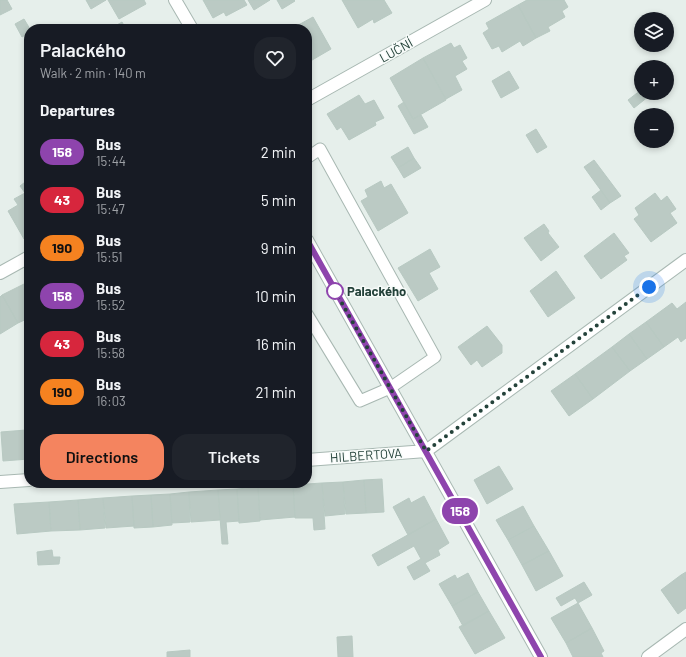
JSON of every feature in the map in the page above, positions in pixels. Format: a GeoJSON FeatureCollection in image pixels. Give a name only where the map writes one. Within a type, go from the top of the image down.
{"type":"FeatureCollection","features":[{"type":"Feature","properties":{"kind":"street"},"geometry":{"type":"LineString","coordinates":[[175,0],[189,24]]}},
{"type":"Feature","properties":{"kind":"street","name":"LUČNÍ"},"geometry":{"type":"LineString","coordinates":[[312,97],[485,0]]}},
{"type":"Feature","properties":{"kind":"street"},"geometry":{"type":"LineString","coordinates":[[312,249],[541,657]]}},
{"type":"Feature","properties":{"kind":"street"},"geometry":{"type":"LineString","coordinates":[[0,273],[24,260]]}},
{"type":"Feature","properties":{"kind":"street"},"geometry":{"type":"LineString","coordinates":[[426,451],[686,260]]}},
{"type":"Feature","properties":{"kind":"street","name":"HILBERTOVA"},"geometry":{"type":"LineString","coordinates":[[312,460],[426,451]]}},
{"type":"Feature","properties":{"kind":"street"},"geometry":{"type":"LineString","coordinates":[[0,482],[24,480]]}},
{"type":"Feature","properties":{"kind":"street"},"geometry":{"type":"LineString","coordinates":[[648,657],[686,629]]}},
{"type":"Feature","properties":{"kind":"lane"},"geometry":{"type":"LineString","coordinates":[[312,155],[320,149],[435,357],[390,388],[360,401],[312,322]]}},
{"type":"Feature","properties":{"kind":"building"},"geometry":{"type":"Polygon","coordinates":[[[0,0],[7,0],[12,9],[0,15],[0,0]]]}},
{"type":"Feature","properties":{"kind":"building"},"geometry":{"type":"Polygon","coordinates":[[[86,0],[106,0],[91,9],[86,0]]]}},
{"type":"Feature","properties":{"kind":"building"},"geometry":{"type":"Polygon","coordinates":[[[108,0],[144,0],[146,4],[119,19],[108,0]]]}},
{"type":"Feature","properties":{"kind":"building"},"geometry":{"type":"Polygon","coordinates":[[[203,0],[244,0],[247,5],[226,16],[224,12],[213,18],[203,0]]]}},
{"type":"Feature","properties":{"kind":"building"},"geometry":{"type":"Polygon","coordinates":[[[248,0],[270,0],[254,10],[248,0]]]}},
{"type":"Feature","properties":{"kind":"building"},"geometry":{"type":"Polygon","coordinates":[[[277,0],[294,0],[295,1],[282,9],[277,0]]]}},
{"type":"Feature","properties":{"kind":"building"},"geometry":{"type":"Polygon","coordinates":[[[342,0],[384,0],[392,13],[374,23],[373,19],[358,28],[342,0]]]}},
{"type":"Feature","properties":{"kind":"building"},"geometry":{"type":"Polygon","coordinates":[[[527,0],[564,0],[568,7],[562,11],[565,17],[548,27],[550,31],[536,38],[518,5],[527,0]]]}},
{"type":"Feature","properties":{"kind":"building"},"geometry":{"type":"Polygon","coordinates":[[[518,5],[536,38],[523,46],[520,41],[502,52],[499,46],[492,49],[483,33],[489,29],[486,23],[518,5]]]}},
{"type":"Feature","properties":{"kind":"building"},"geometry":{"type":"Polygon","coordinates":[[[313,17],[331,49],[312,60],[312,24],[300,24],[313,17]]]}},
{"type":"Feature","properties":{"kind":"building"},"geometry":{"type":"Polygon","coordinates":[[[24,19],[27,24],[24,24],[24,36],[22,37],[15,24],[24,19]]]}},
{"type":"Feature","properties":{"kind":"building"},"geometry":{"type":"Polygon","coordinates":[[[451,43],[454,48],[460,45],[467,58],[462,61],[467,69],[455,76],[462,90],[446,99],[423,58],[451,43]]]}},
{"type":"Feature","properties":{"kind":"building"},"geometry":{"type":"Polygon","coordinates":[[[423,58],[446,100],[413,119],[390,78],[423,58]]]}},
{"type":"Feature","properties":{"kind":"building"},"geometry":{"type":"Polygon","coordinates":[[[509,71],[519,88],[501,98],[492,81],[509,71]]]}},
{"type":"Feature","properties":{"kind":"building"},"geometry":{"type":"Polygon","coordinates":[[[359,95],[365,104],[374,100],[384,118],[375,122],[376,125],[349,140],[341,127],[337,130],[327,114],[359,95]]]}},
{"type":"Feature","properties":{"kind":"building"},"geometry":{"type":"Polygon","coordinates":[[[634,95],[634,100],[644,100],[634,108],[628,100],[634,95]]]}},
{"type":"Feature","properties":{"kind":"building"},"geometry":{"type":"Polygon","coordinates":[[[404,102],[413,119],[421,115],[428,127],[414,134],[398,106],[404,102]]]}},
{"type":"Feature","properties":{"kind":"building"},"geometry":{"type":"Polygon","coordinates":[[[536,129],[547,147],[537,153],[526,135],[536,129]]]}},
{"type":"Feature","properties":{"kind":"building"},"geometry":{"type":"Polygon","coordinates":[[[408,147],[414,158],[398,168],[391,157],[408,147]]]}},
{"type":"Feature","properties":{"kind":"building"},"geometry":{"type":"Polygon","coordinates":[[[414,158],[421,168],[404,178],[398,168],[414,158]]]}},
{"type":"Feature","properties":{"kind":"building"},"geometry":{"type":"Polygon","coordinates":[[[594,160],[621,196],[610,203],[584,167],[594,160]]]}},
{"type":"Feature","properties":{"kind":"building"},"geometry":{"type":"Polygon","coordinates":[[[381,181],[384,188],[391,184],[408,213],[378,231],[361,201],[368,197],[365,190],[381,181]]]}},
{"type":"Feature","properties":{"kind":"building"},"geometry":{"type":"Polygon","coordinates":[[[24,183],[24,192],[20,186],[24,183]]]}},
{"type":"Feature","properties":{"kind":"building"},"geometry":{"type":"Polygon","coordinates":[[[601,190],[610,203],[601,210],[592,197],[601,190]]]}},
{"type":"Feature","properties":{"kind":"building"},"geometry":{"type":"Polygon","coordinates":[[[655,193],[661,201],[667,196],[676,209],[670,213],[677,223],[651,242],[634,219],[639,215],[635,208],[655,193]]]}},
{"type":"Feature","properties":{"kind":"building"},"geometry":{"type":"Polygon","coordinates":[[[24,194],[24,239],[8,211],[18,205],[14,199],[24,194]]]}},
{"type":"Feature","properties":{"kind":"building"},"geometry":{"type":"Polygon","coordinates":[[[544,224],[549,231],[548,233],[559,247],[541,261],[524,238],[544,224]]]}},
{"type":"Feature","properties":{"kind":"building"},"geometry":{"type":"Polygon","coordinates":[[[614,233],[629,253],[624,256],[627,260],[601,279],[584,256],[614,233]]]}},
{"type":"Feature","properties":{"kind":"building"},"geometry":{"type":"Polygon","coordinates":[[[430,249],[440,267],[429,273],[438,289],[418,301],[398,268],[430,249]]]}},
{"type":"Feature","properties":{"kind":"building"},"geometry":{"type":"Polygon","coordinates":[[[556,271],[575,298],[548,317],[530,291],[556,271]]]}},
{"type":"Feature","properties":{"kind":"building"},"geometry":{"type":"Polygon","coordinates":[[[24,284],[24,320],[18,323],[2,295],[24,284]]]}},
{"type":"Feature","properties":{"kind":"building"},"geometry":{"type":"Polygon","coordinates":[[[2,295],[18,323],[0,334],[0,297],[2,295]]]}},
{"type":"Feature","properties":{"kind":"building"},"geometry":{"type":"Polygon","coordinates":[[[686,302],[686,338],[681,342],[678,337],[664,347],[646,322],[672,303],[677,309],[686,302]]]}},
{"type":"Feature","properties":{"kind":"building"},"geometry":{"type":"Polygon","coordinates":[[[646,322],[664,347],[647,359],[629,334],[646,322]]]}},
{"type":"Feature","properties":{"kind":"building"},"geometry":{"type":"Polygon","coordinates":[[[487,326],[502,345],[502,353],[482,367],[477,360],[471,365],[458,347],[487,326]]]}},
{"type":"Feature","properties":{"kind":"building"},"geometry":{"type":"Polygon","coordinates":[[[629,334],[647,359],[630,371],[612,347],[629,334]]]}},
{"type":"Feature","properties":{"kind":"building"},"geometry":{"type":"Polygon","coordinates":[[[612,347],[630,371],[593,399],[575,374],[612,347]]]}},
{"type":"Feature","properties":{"kind":"building"},"geometry":{"type":"Polygon","coordinates":[[[575,374],[593,399],[569,416],[551,391],[575,374]]]}},
{"type":"Feature","properties":{"kind":"building"},"geometry":{"type":"Polygon","coordinates":[[[24,430],[24,459],[3,461],[1,432],[24,430]]]}},
{"type":"Feature","properties":{"kind":"building"},"geometry":{"type":"Polygon","coordinates":[[[499,466],[513,489],[487,504],[474,480],[499,466]]]}},
{"type":"Feature","properties":{"kind":"building"},"geometry":{"type":"Polygon","coordinates":[[[382,479],[384,512],[366,513],[364,480],[382,479]]]}},
{"type":"Feature","properties":{"kind":"building"},"geometry":{"type":"Polygon","coordinates":[[[364,480],[366,513],[346,514],[343,482],[364,480]]]}},
{"type":"Feature","properties":{"kind":"building"},"geometry":{"type":"Polygon","coordinates":[[[343,482],[345,514],[325,516],[322,483],[343,482]]]}},
{"type":"Feature","properties":{"kind":"building"},"geometry":{"type":"Polygon","coordinates":[[[322,483],[325,529],[314,530],[313,518],[295,518],[293,488],[312,488],[312,484],[322,483]]]}},
{"type":"Feature","properties":{"kind":"building"},"geometry":{"type":"Polygon","coordinates":[[[258,488],[293,488],[295,517],[260,520],[258,488]]]}},
{"type":"Feature","properties":{"kind":"building"},"geometry":{"type":"Polygon","coordinates":[[[258,488],[260,521],[239,523],[237,489],[258,488]]]}},
{"type":"Feature","properties":{"kind":"building"},"geometry":{"type":"Polygon","coordinates":[[[237,489],[239,521],[226,522],[228,544],[222,544],[218,490],[237,489]]]}},
{"type":"Feature","properties":{"kind":"building"},"geometry":{"type":"Polygon","coordinates":[[[218,490],[220,520],[191,522],[189,492],[218,490]]]}},
{"type":"Feature","properties":{"kind":"building"},"geometry":{"type":"Polygon","coordinates":[[[189,492],[190,522],[172,523],[170,494],[189,492]]]}},
{"type":"Feature","properties":{"kind":"building"},"geometry":{"type":"Polygon","coordinates":[[[170,494],[172,525],[153,527],[151,495],[170,494]]]}},
{"type":"Feature","properties":{"kind":"building"},"geometry":{"type":"Polygon","coordinates":[[[151,495],[153,527],[134,528],[132,496],[151,495]]]}},
{"type":"Feature","properties":{"kind":"building"},"geometry":{"type":"Polygon","coordinates":[[[132,496],[134,526],[106,528],[103,498],[132,496]]]}},
{"type":"Feature","properties":{"kind":"building"},"geometry":{"type":"Polygon","coordinates":[[[424,496],[436,519],[408,535],[393,507],[409,498],[411,503],[424,496]]]}},
{"type":"Feature","properties":{"kind":"building"},"geometry":{"type":"Polygon","coordinates":[[[103,498],[105,528],[80,530],[78,500],[103,498]]]}},
{"type":"Feature","properties":{"kind":"building"},"geometry":{"type":"Polygon","coordinates":[[[78,500],[80,530],[51,531],[49,502],[78,500]]]}},
{"type":"Feature","properties":{"kind":"building"},"geometry":{"type":"Polygon","coordinates":[[[49,502],[51,531],[17,534],[14,504],[49,502]]]}},
{"type":"Feature","properties":{"kind":"building"},"geometry":{"type":"Polygon","coordinates":[[[523,506],[534,526],[508,540],[496,520],[523,506]]]}},
{"type":"Feature","properties":{"kind":"building"},"geometry":{"type":"Polygon","coordinates":[[[436,519],[449,543],[438,550],[440,555],[425,563],[430,571],[414,580],[407,567],[421,559],[414,546],[378,566],[372,555],[436,519]]]}},
{"type":"Feature","properties":{"kind":"building"},"geometry":{"type":"Polygon","coordinates":[[[534,526],[549,551],[522,565],[508,540],[534,526]]]}},
{"type":"Feature","properties":{"kind":"building"},"geometry":{"type":"Polygon","coordinates":[[[52,550],[53,557],[60,557],[59,564],[38,565],[37,552],[52,550]]]}},
{"type":"Feature","properties":{"kind":"building"},"geometry":{"type":"Polygon","coordinates":[[[549,551],[563,576],[536,591],[522,565],[549,551]]]}},
{"type":"Feature","properties":{"kind":"building"},"geometry":{"type":"Polygon","coordinates":[[[686,572],[686,581],[681,575],[686,572]]]}},
{"type":"Feature","properties":{"kind":"building"},"geometry":{"type":"Polygon","coordinates":[[[468,573],[478,592],[452,606],[439,584],[455,575],[457,579],[468,573]]]}},
{"type":"Feature","properties":{"kind":"building"},"geometry":{"type":"Polygon","coordinates":[[[681,575],[686,581],[686,608],[678,614],[661,590],[681,575]]]}},
{"type":"Feature","properties":{"kind":"building"},"geometry":{"type":"Polygon","coordinates":[[[584,582],[592,595],[578,603],[575,598],[561,606],[556,598],[584,582]]]}},
{"type":"Feature","properties":{"kind":"building"},"geometry":{"type":"Polygon","coordinates":[[[478,592],[489,611],[463,626],[452,606],[478,592]]]}},
{"type":"Feature","properties":{"kind":"building"},"geometry":{"type":"Polygon","coordinates":[[[578,603],[592,628],[566,643],[551,618],[578,603]]]}},
{"type":"Feature","properties":{"kind":"building"},"geometry":{"type":"Polygon","coordinates":[[[489,611],[505,638],[475,654],[459,627],[489,611]]]}},
{"type":"Feature","properties":{"kind":"building"},"geometry":{"type":"Polygon","coordinates":[[[592,628],[604,651],[601,653],[603,657],[573,657],[566,643],[592,628]]]}},
{"type":"Feature","properties":{"kind":"building"},"geometry":{"type":"Polygon","coordinates":[[[352,636],[353,657],[338,657],[337,637],[352,636]]]}},
{"type":"Feature","properties":{"kind":"building"},"geometry":{"type":"Polygon","coordinates":[[[190,650],[190,657],[167,657],[167,652],[190,650]]]}},
{"type":"Feature","properties":{"kind":"bus line","name":"158"},"geometry":{"type":"LineString","coordinates":[[312,249],[541,657]]}},
{"type":"Feature","properties":{"kind":"place","name":"Palackého"},"geometry":{"type":"Point","coordinates":[335,291]}},
{"type":"Feature","properties":{"kind":"route"},"geometry":{"type":"LineString","coordinates":[[335,291],[426,451],[649,287]]}}]}
